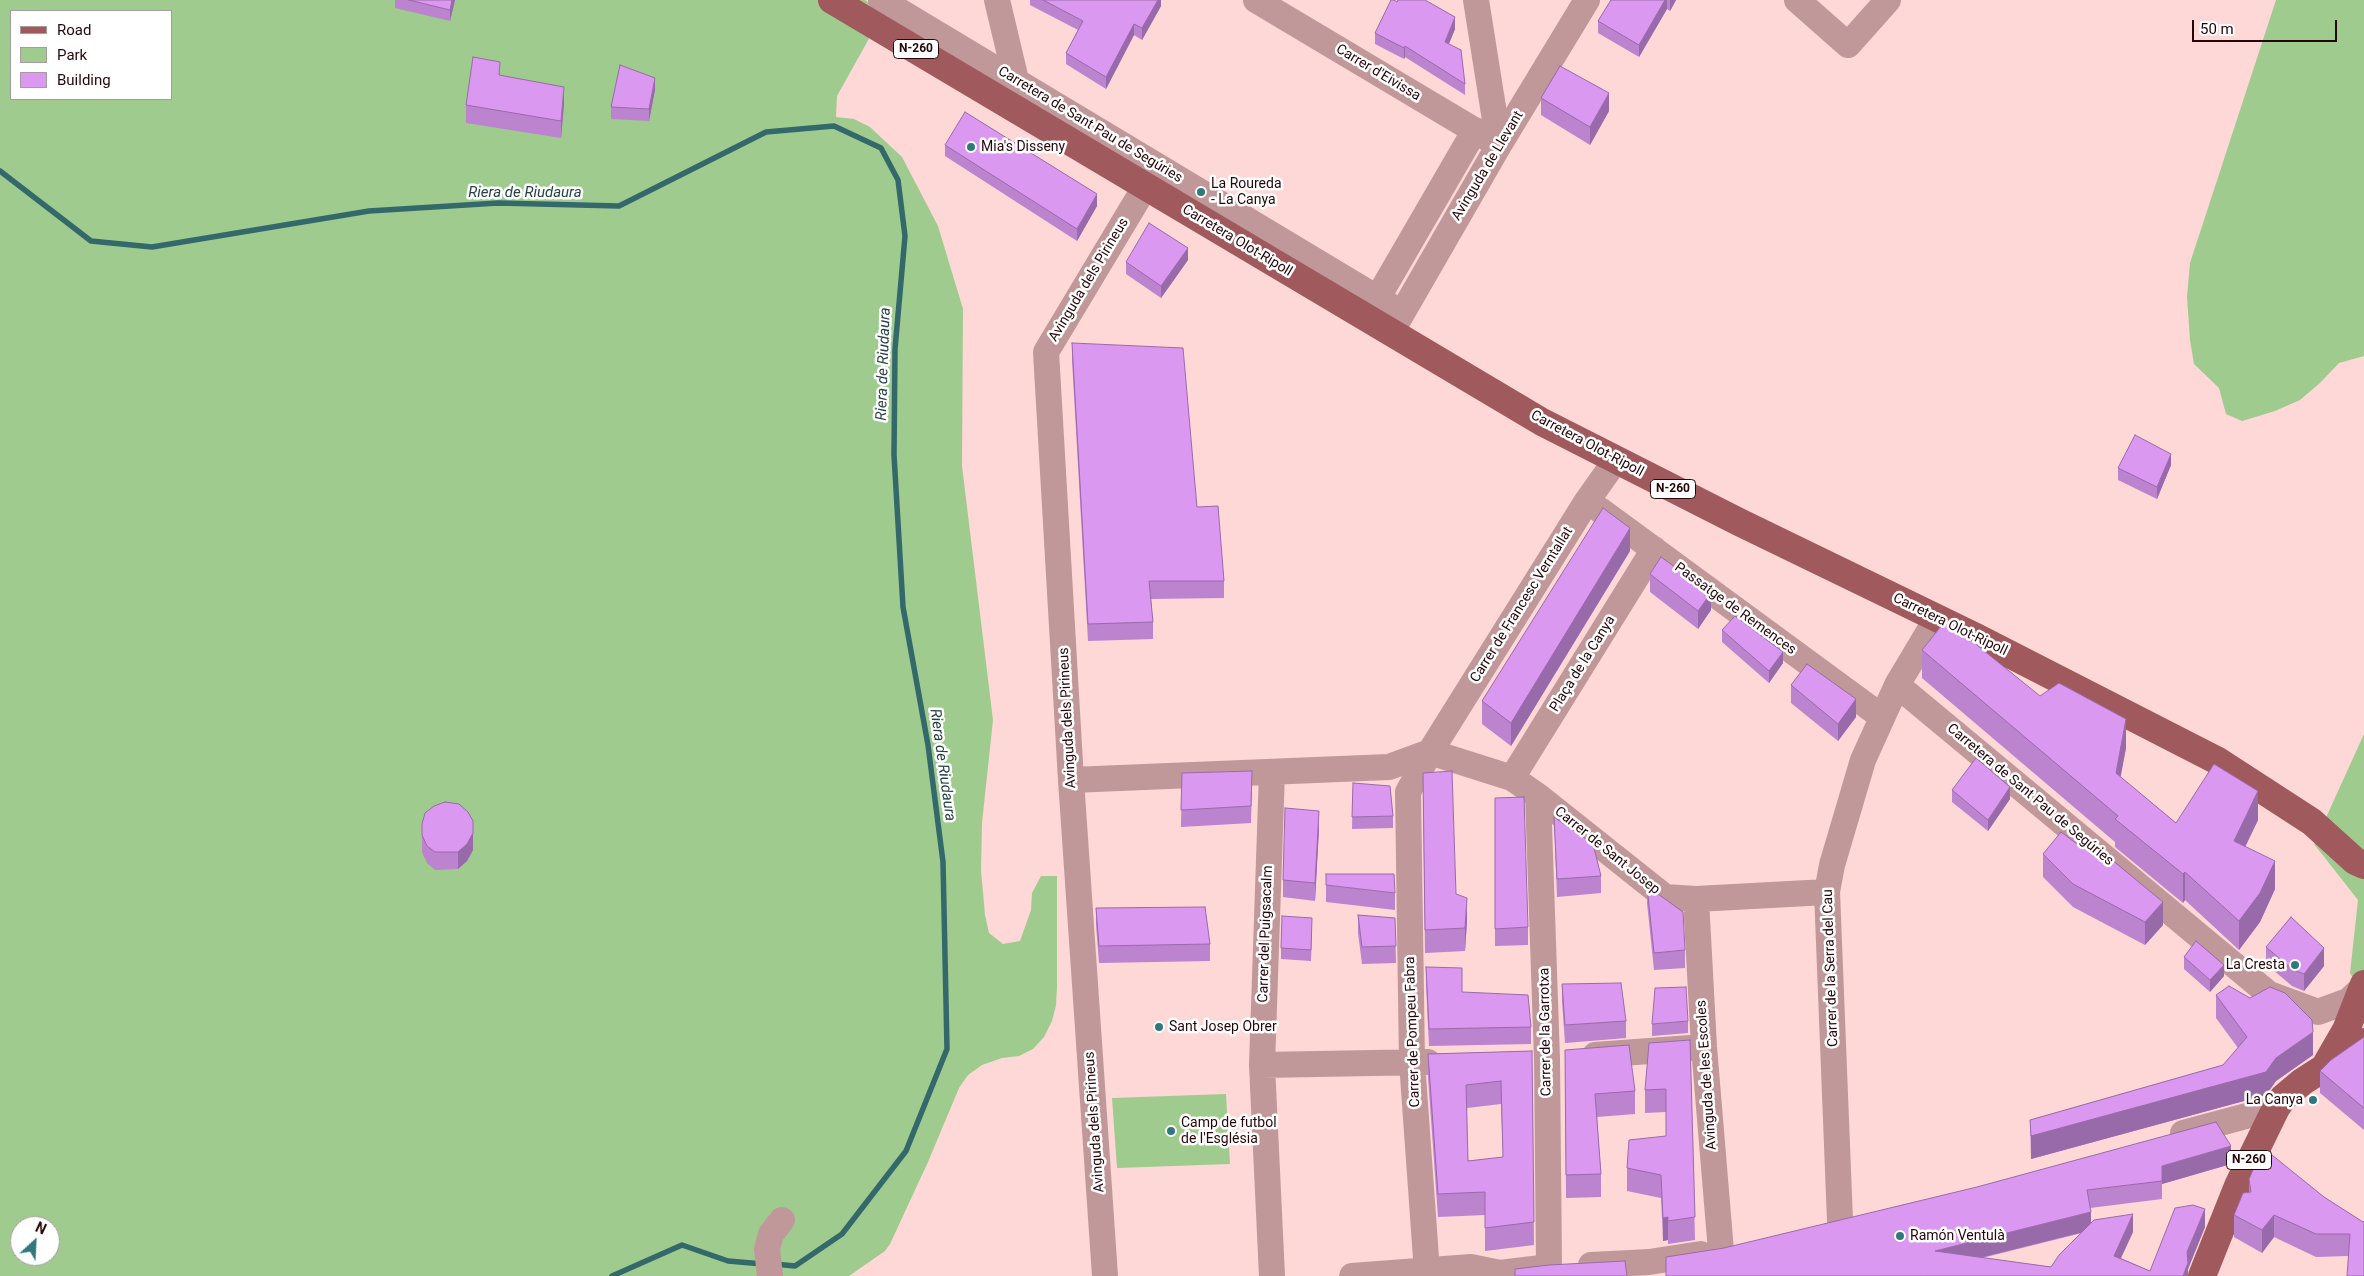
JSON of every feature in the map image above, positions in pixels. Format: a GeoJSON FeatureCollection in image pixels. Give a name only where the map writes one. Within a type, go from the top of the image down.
{"type":"FeatureCollection","features":[{"type":"Feature","properties":{"kind":"main road","name":"Carretera Olot-Ripoll"},"geometry":{"type":"LineString","coordinates":[[832,0],[1145,186],[1396,323],[1542,422],[2099,698],[2218,761],[2312,822],[2361,870]]}},
{"type":"Feature","properties":{"kind":"main road","name":"N-260"},"geometry":{"type":"LineString","coordinates":[[2326,1065],[2346,1030],[2363,986]]}},
{"type":"Feature","properties":{"kind":"main road","name":"N-260"},"geometry":{"type":"LineString","coordinates":[[2202,1276],[2256,1146],[2276,1108],[2292,1090],[2326,1065],[2364,1042]]}},
{"type":"Feature","properties":{"kind":"street","name":"Carretera de Sant Pau de Segúries"},"geometry":{"type":"LineString","coordinates":[[881,0],[1377,299],[1396,323]]}},
{"type":"Feature","properties":{"kind":"street"},"geometry":{"type":"LineString","coordinates":[[997,0],[1016,80]]}},
{"type":"Feature","properties":{"kind":"street","name":"Carrer d'Eivissa"},"geometry":{"type":"LineString","coordinates":[[1256,0],[1499,146]]}},
{"type":"Feature","properties":{"kind":"street"},"geometry":{"type":"LineString","coordinates":[[1476,0],[1499,146]]}},
{"type":"Feature","properties":{"kind":"street","name":"Avinguda de Llevant"},"geometry":{"type":"LineString","coordinates":[[1396,323],[1587,0]]}},
{"type":"Feature","properties":{"kind":"street"},"geometry":{"type":"LineString","coordinates":[[1797,0],[1848,45],[1888,0]]}},
{"type":"Feature","properties":{"kind":"street","name":"Avinguda de Llevant"},"geometry":{"type":"LineString","coordinates":[[1377,299],[1474,130]]}},
{"type":"Feature","properties":{"kind":"street","name":"Avinguda dels Pirineus"},"geometry":{"type":"LineString","coordinates":[[1105,1276],[1071,780],[1046,352],[1145,186]]}},
{"type":"Feature","properties":{"kind":"street","name":"Carrer de Francesc Verntallat"},"geometry":{"type":"LineString","coordinates":[[1408,792],[1430,752],[1587,501],[1616,460]]}},
{"type":"Feature","properties":{"kind":"street","name":"Passatge de Remences"},"geometry":{"type":"LineString","coordinates":[[1587,501],[1882,717]]}},
{"type":"Feature","properties":{"kind":"street","name":"Plaça de la Canya"},"geometry":{"type":"LineString","coordinates":[[1512,778],[1654,549]]}},
{"type":"Feature","properties":{"kind":"street","name":"Carrer de la Serra del Cau"},"geometry":{"type":"LineString","coordinates":[[1840,1221],[1827,892],[1832,865],[1863,760],[1897,685],[1937,618]]}},
{"type":"Feature","properties":{"kind":"street","name":"Carretera de Sant Pau de Segúries"},"geometry":{"type":"LineString","coordinates":[[1897,685],[2269,994],[2318,1012],[2348,1001],[2363,986]]}},
{"type":"Feature","properties":{"kind":"street"},"geometry":{"type":"LineString","coordinates":[[1071,780],[1389,767],[1430,752]]}},
{"type":"Feature","properties":{"kind":"street","name":"Carrer de Sant Josep"},"geometry":{"type":"LineString","coordinates":[[1430,752],[1512,778],[1538,796],[1664,897],[1696,899],[1827,892]]}},
{"type":"Feature","properties":{"kind":"street","name":"Carrer del Puigsacalm"},"geometry":{"type":"LineString","coordinates":[[1272,772],[1262,1065],[1272,1276]]}},
{"type":"Feature","properties":{"kind":"street","name":"Carrer de Pompeu Fabra"},"geometry":{"type":"LineString","coordinates":[[1408,792],[1412,1062],[1425,1274]]}},
{"type":"Feature","properties":{"kind":"street","name":"Carrer de la Garrotxa"},"geometry":{"type":"LineString","coordinates":[[1538,796],[1536,1059],[1549,1267]]}},
{"type":"Feature","properties":{"kind":"street","name":"Avinguda de les Escoles"},"geometry":{"type":"LineString","coordinates":[[1696,899],[1704,1047],[1721,1251]]}},
{"type":"Feature","properties":{"kind":"street"},"geometry":{"type":"LineString","coordinates":[[1536,1059],[1704,1047]]}},
{"type":"Feature","properties":{"kind":"street"},"geometry":{"type":"LineString","coordinates":[[1262,1065],[1456,1061]]}},
{"type":"Feature","properties":{"kind":"street"},"geometry":{"type":"LineString","coordinates":[[2163,1138],[2276,1108]]}},
{"type":"Feature","properties":{"kind":"street"},"geometry":{"type":"LineString","coordinates":[[2256,1146],[2279,1164]]}},
{"type":"Feature","properties":{"kind":"street"},"geometry":{"type":"LineString","coordinates":[[1812,1228],[1868,1214]]}},
{"type":"Feature","properties":{"kind":"street"},"geometry":{"type":"LineString","coordinates":[[770,1276],[767,1249],[772,1234],[782,1220]]}},
{"type":"Feature","properties":{"kind":"street"},"geometry":{"type":"LineString","coordinates":[[1352,1276],[1425,1274],[1471,1268],[1500,1275],[1549,1267],[1649,1269],[1749,1244]]}},
{"type":"Feature","properties":{"kind":"green space"},"geometry":{"type":"Polygon","coordinates":[[[0,0],[865,0],[881,10],[871,35],[837,96],[836,117],[854,119],[870,127],[902,157],[938,226],[963,309],[962,466],[993,720],[982,823],[981,870],[985,915],[989,933],[1003,944],[1020,941],[1031,910],[1032,893],[1041,876],[1057,876],[1057,987],[1056,1005],[1052,1021],[1044,1037],[1033,1049],[1019,1056],[1002,1058],[982,1065],[968,1075],[959,1088],[928,1162],[885,1251],[849,1276],[0,1276],[0,0]]]}},
{"type":"Feature","properties":{"kind":"green space"},"geometry":{"type":"Polygon","coordinates":[[[2276,0],[2364,0],[2364,356],[2339,363],[2300,400],[2275,411],[2242,421],[2226,414],[2219,388],[2194,364],[2187,297],[2190,263],[2276,0]]]}},
{"type":"Feature","properties":{"kind":"green space"},"geometry":{"type":"Polygon","coordinates":[[[2364,734],[2364,998],[2350,973],[2358,900],[2314,844],[2364,734]]]}},
{"type":"Feature","properties":{"kind":"green space","name":"Camp de futbol de l'Església"},"geometry":{"type":"Polygon","coordinates":[[[1226,1094],[1230,1164],[1117,1168],[1112,1098],[1226,1094]]]}},
{"type":"Feature","properties":{"kind":"building"},"geometry":{"type":"Polygon","coordinates":[[[409,0],[452,0],[450,10],[409,0]]]}},
{"type":"Feature","properties":{"kind":"building"},"geometry":{"type":"Polygon","coordinates":[[[1043,0],[1158,0],[1142,28],[1134,24],[1106,77],[1066,53],[1083,21],[1043,0]]]}},
{"type":"Feature","properties":{"kind":"building"},"geometry":{"type":"Polygon","coordinates":[[[1391,0],[1397,2],[1398,0],[1425,0],[1455,17],[1445,42],[1461,50],[1465,84],[1405,46],[1404,48],[1375,33],[1391,0]]]}},
{"type":"Feature","properties":{"kind":"building"},"geometry":{"type":"Polygon","coordinates":[[[1611,0],[1665,0],[1639,45],[1598,21],[1611,0]]]}},
{"type":"Feature","properties":{"kind":"building"},"geometry":{"type":"Polygon","coordinates":[[[473,57],[500,62],[499,75],[564,87],[561,121],[466,105],[473,57]]]}},
{"type":"Feature","properties":{"kind":"building"},"geometry":{"type":"Polygon","coordinates":[[[620,65],[655,78],[649,109],[611,107],[620,65]]]}},
{"type":"Feature","properties":{"kind":"building"},"geometry":{"type":"Polygon","coordinates":[[[1560,66],[1609,93],[1590,127],[1541,98],[1560,66]]]}},
{"type":"Feature","properties":{"kind":"building"},"geometry":{"type":"Polygon","coordinates":[[[965,112],[1097,194],[1077,229],[945,145],[965,112]]]}},
{"type":"Feature","properties":{"kind":"building"},"geometry":{"type":"Polygon","coordinates":[[[1149,223],[1188,248],[1161,286],[1126,262],[1149,223]]]}},
{"type":"Feature","properties":{"kind":"building"},"geometry":{"type":"Polygon","coordinates":[[[1072,343],[1183,348],[1197,507],[1218,506],[1224,581],[1149,581],[1153,622],[1088,624],[1072,343]]]}},
{"type":"Feature","properties":{"kind":"building"},"geometry":{"type":"Polygon","coordinates":[[[2135,435],[2171,454],[2157,487],[2118,468],[2135,435]]]}},
{"type":"Feature","properties":{"kind":"building"},"geometry":{"type":"Polygon","coordinates":[[[1603,508],[1630,528],[1511,723],[1482,701],[1603,508]]]}},
{"type":"Feature","properties":{"kind":"building"},"geometry":{"type":"Polygon","coordinates":[[[1661,557],[1711,593],[1698,611],[1650,574],[1661,557]]]}},
{"type":"Feature","properties":{"kind":"building"},"geometry":{"type":"Polygon","coordinates":[[[1735,616],[1783,652],[1769,671],[1722,630],[1735,616]]]}},
{"type":"Feature","properties":{"kind":"building"},"geometry":{"type":"Polygon","coordinates":[[[1946,620],[2040,696],[2059,683],[2126,719],[2116,773],[2176,823],[2214,764],[2258,791],[2234,841],[2275,861],[2260,893],[2239,921],[2185,872],[2183,874],[2115,819],[2118,816],[1922,650],[1946,620]]]}},
{"type":"Feature","properties":{"kind":"building"},"geometry":{"type":"Polygon","coordinates":[[[1807,664],[1856,699],[1838,724],[1791,685],[1807,664]]]}},
{"type":"Feature","properties":{"kind":"building"},"geometry":{"type":"Polygon","coordinates":[[[1976,758],[2010,787],[1988,820],[1952,790],[1976,758]]]}},
{"type":"Feature","properties":{"kind":"building"},"geometry":{"type":"Polygon","coordinates":[[[1252,771],[1251,806],[1181,810],[1182,773],[1252,771]]]}},
{"type":"Feature","properties":{"kind":"building"},"geometry":{"type":"Polygon","coordinates":[[[1452,771],[1456,894],[1467,898],[1465,928],[1425,930],[1423,773],[1452,771]]]}},
{"type":"Feature","properties":{"kind":"building"},"geometry":{"type":"Polygon","coordinates":[[[1353,783],[1390,786],[1393,816],[1352,817],[1353,783]]]}},
{"type":"Feature","properties":{"kind":"building"},"geometry":{"type":"Polygon","coordinates":[[[1524,797],[1528,927],[1495,929],[1495,798],[1524,797]]]}},
{"type":"Feature","properties":{"kind":"building"},"geometry":{"type":"Polygon","coordinates":[[[445,802],[459,804],[468,812],[473,821],[473,833],[467,844],[458,852],[435,852],[427,846],[422,835],[425,813],[434,806],[445,802]]]}},
{"type":"Feature","properties":{"kind":"building"},"geometry":{"type":"Polygon","coordinates":[[[1285,808],[1319,811],[1315,883],[1283,880],[1285,808]]]}},
{"type":"Feature","properties":{"kind":"building"},"geometry":{"type":"Polygon","coordinates":[[[1554,817],[1593,844],[1601,876],[1557,879],[1554,817]]]}},
{"type":"Feature","properties":{"kind":"building"},"geometry":{"type":"Polygon","coordinates":[[[2061,832],[2081,847],[2089,841],[2163,902],[2145,922],[2073,884],[2043,854],[2061,832]]]}},
{"type":"Feature","properties":{"kind":"building"},"geometry":{"type":"Polygon","coordinates":[[[1326,874],[1394,874],[1395,893],[1326,885],[1326,874]]]}},
{"type":"Feature","properties":{"kind":"building"},"geometry":{"type":"Polygon","coordinates":[[[1647,886],[1683,912],[1685,950],[1654,953],[1647,886]]]}},
{"type":"Feature","properties":{"kind":"building"},"geometry":{"type":"Polygon","coordinates":[[[1205,907],[1210,944],[1099,946],[1096,908],[1205,907]]]}},
{"type":"Feature","properties":{"kind":"building"},"geometry":{"type":"Polygon","coordinates":[[[1358,915],[1395,918],[1396,946],[1362,947],[1358,915]]]}},
{"type":"Feature","properties":{"kind":"building"},"geometry":{"type":"Polygon","coordinates":[[[1282,916],[1312,918],[1311,950],[1281,948],[1282,916]]]}},
{"type":"Feature","properties":{"kind":"building"},"geometry":{"type":"Polygon","coordinates":[[[2291,917],[2324,948],[2304,974],[2292,969],[2266,947],[2291,917]]]}},
{"type":"Feature","properties":{"kind":"building"},"geometry":{"type":"Polygon","coordinates":[[[2196,941],[2224,965],[2210,980],[2184,957],[2196,941]]]}},
{"type":"Feature","properties":{"kind":"building"},"geometry":{"type":"Polygon","coordinates":[[[1426,967],[1462,968],[1462,992],[1528,995],[1531,1027],[1429,1029],[1426,967]]]}},
{"type":"Feature","properties":{"kind":"building"},"geometry":{"type":"Polygon","coordinates":[[[1621,983],[1626,1021],[1565,1025],[1562,984],[1621,983]]]}},
{"type":"Feature","properties":{"kind":"building"},"geometry":{"type":"Polygon","coordinates":[[[2229,986],[2250,998],[2270,987],[2285,993],[2312,1020],[2313,1032],[2276,1058],[2266,1072],[2031,1136],[2030,1120],[2223,1065],[2247,1037],[2216,995],[2229,986]]]}},
{"type":"Feature","properties":{"kind":"building"},"geometry":{"type":"Polygon","coordinates":[[[1686,987],[1688,1021],[1652,1024],[1655,988],[1686,987]]]}},
{"type":"Feature","properties":{"kind":"building"},"geometry":{"type":"Polygon","coordinates":[[[2364,1037],[2364,1108],[2320,1071],[2331,1060],[2364,1037]]]}},
{"type":"Feature","properties":{"kind":"building"},"geometry":{"type":"Polygon","coordinates":[[[1690,1040],[1695,1217],[1668,1221],[1668,1217],[1663,1218],[1661,1175],[1627,1168],[1629,1140],[1666,1136],[1666,1089],[1645,1090],[1649,1043],[1690,1040]]]}},
{"type":"Feature","properties":{"kind":"building"},"geometry":{"type":"Polygon","coordinates":[[[1629,1045],[1635,1091],[1595,1094],[1601,1174],[1566,1175],[1565,1050],[1629,1045]]]}},
{"type":"Feature","properties":{"kind":"building"},"geometry":{"type":"Polygon","coordinates":[[[1532,1051],[1534,1222],[1485,1228],[1485,1192],[1438,1194],[1428,1054],[1532,1051]],[[1501,1081],[1466,1085],[1468,1161],[1503,1157],[1501,1081]]]}},
{"type":"Feature","properties":{"kind":"building"},"geometry":{"type":"Polygon","coordinates":[[[2216,1122],[2231,1146],[2162,1166],[2162,1181],[2087,1190],[2091,1212],[1935,1251],[2051,1267],[2059,1255],[2094,1220],[2133,1214],[2114,1256],[2150,1271],[2175,1208],[2193,1205],[2205,1209],[2187,1252],[2188,1263],[2183,1276],[1666,1276],[1666,1257],[1724,1248],[1977,1187],[2216,1122]]]}},
{"type":"Feature","properties":{"kind":"building"},"geometry":{"type":"Polygon","coordinates":[[[2267,1151],[2324,1197],[2364,1221],[2364,1276],[2347,1276],[2350,1234],[2316,1234],[2274,1215],[2262,1230],[2234,1215],[2243,1193],[2251,1192],[2249,1179],[2257,1161],[2267,1151]]]}},
{"type":"Feature","properties":{"kind":"building"},"geometry":{"type":"Polygon","coordinates":[[[1625,1261],[1627,1276],[1515,1276],[1515,1269],[1549,1265],[1625,1261]]]}},
{"type":"Feature","properties":{"kind":"waterway","name":"Riera de Riudaura"},"geometry":{"type":"LineString","coordinates":[[0,171],[91,241],[152,247],[369,211],[498,203],[619,206],[766,132],[834,126],[881,148],[898,180],[905,236],[895,349],[894,455],[903,607],[928,745],[943,862],[947,1049],[906,1151],[842,1234],[795,1266],[774,1264]]}},
{"type":"Feature","properties":{"kind":"waterway","name":"Riera de Riudaura"},"geometry":{"type":"LineString","coordinates":[[612,1276],[682,1245],[728,1261],[763,1264]]}},
{"type":"Feature","properties":{"kind":"place","name":"Mia's Disseny"},"geometry":{"type":"Point","coordinates":[971,147]}},
{"type":"Feature","properties":{"kind":"place","name":"La Roureda - La Canya"},"geometry":{"type":"Point","coordinates":[1201,192]}},
{"type":"Feature","properties":{"kind":"place","name":"La Cresta"},"geometry":{"type":"Point","coordinates":[2295,965]}},
{"type":"Feature","properties":{"kind":"place","name":"Sant Josep Obrer"},"geometry":{"type":"Point","coordinates":[1159,1027]}},
{"type":"Feature","properties":{"kind":"place","name":"La Canya"},"geometry":{"type":"Point","coordinates":[2313,1100]}},
{"type":"Feature","properties":{"kind":"place","name":"Camp de futbol de l'Església"},"geometry":{"type":"Point","coordinates":[1171,1131]}},
{"type":"Feature","properties":{"kind":"place","name":"Ramón Ventulà"},"geometry":{"type":"Point","coordinates":[1900,1236]}}]}
